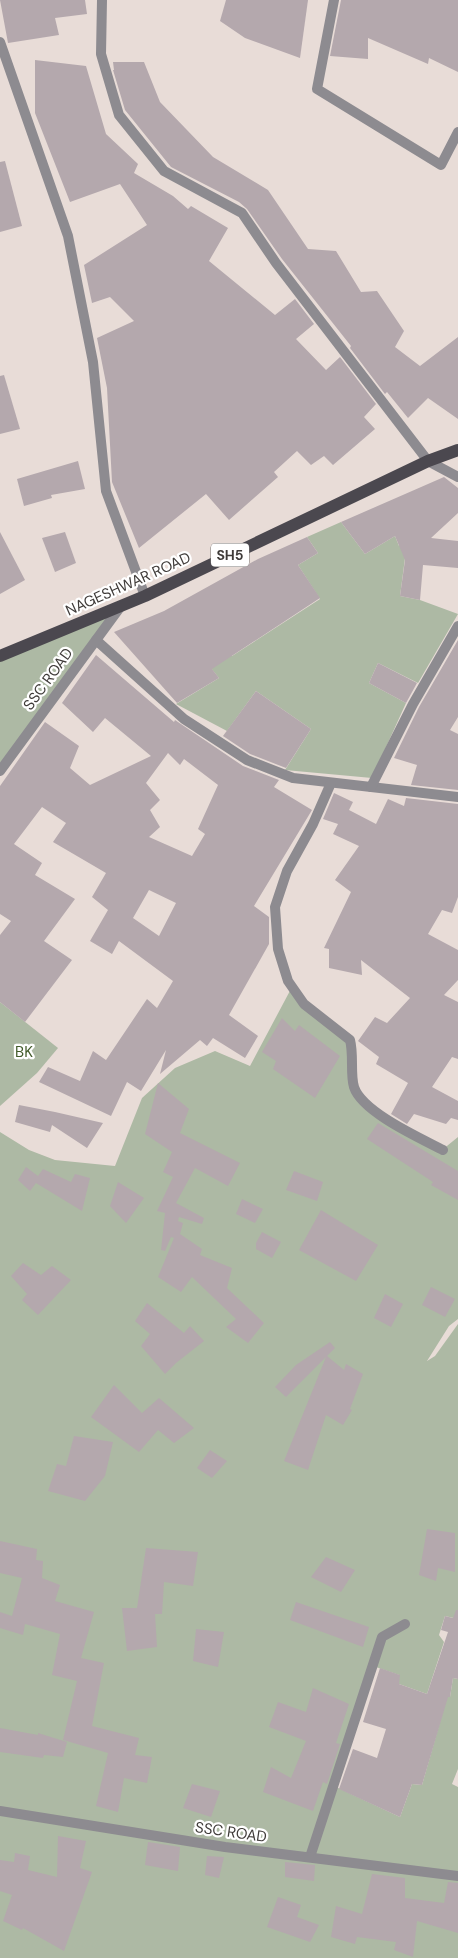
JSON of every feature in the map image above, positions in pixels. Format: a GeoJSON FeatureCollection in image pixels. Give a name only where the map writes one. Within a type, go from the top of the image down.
{"type":"FeatureCollection","features":[{"type":"Feature","properties":{"kind":"main road","name":"NAGESHWAR ROAD"},"geometry":{"type":"LineString","coordinates":[[0,656],[145,596],[428,461],[458,450]]}},
{"type":"Feature","properties":{"kind":"street"},"geometry":{"type":"LineString","coordinates":[[102,0],[101,54],[119,115],[164,171],[242,213],[276,263],[428,461],[458,477]]}},
{"type":"Feature","properties":{"kind":"street"},"geometry":{"type":"LineString","coordinates":[[334,0],[317,89],[441,165],[458,132]]}},
{"type":"Feature","properties":{"kind":"street"},"geometry":{"type":"LineString","coordinates":[[0,42],[68,236],[93,362],[106,491],[145,596]]}},
{"type":"Feature","properties":{"kind":"street","name":"SSC ROAD"},"geometry":{"type":"LineString","coordinates":[[0,771],[121,606]]}},
{"type":"Feature","properties":{"kind":"street"},"geometry":{"type":"LineString","coordinates":[[371,787],[413,704],[458,626]]}},
{"type":"Feature","properties":{"kind":"street"},"geometry":{"type":"LineString","coordinates":[[96,640],[184,719],[247,760],[292,778],[458,797]]}},
{"type":"Feature","properties":{"kind":"street"},"geometry":{"type":"LineString","coordinates":[[331,783],[313,824],[287,871],[276,907],[278,949],[288,981],[304,1004],[350,1040],[354,1088],[366,1104],[398,1127],[443,1150]]}},
{"type":"Feature","properties":{"kind":"street"},"geometry":{"type":"LineString","coordinates":[[310,1857],[382,1637],[405,1624]]}},
{"type":"Feature","properties":{"kind":"street","name":"SSC ROAD"},"geometry":{"type":"LineString","coordinates":[[0,1811],[225,1847],[458,1876]]}},
{"type":"Feature","properties":{"kind":"green space"},"geometry":{"type":"Polygon","coordinates":[[[341,522],[365,554],[395,536],[399,546],[407,543],[400,596],[420,600],[458,614],[418,683],[378,663],[369,683],[406,703],[372,778],[285,770],[311,729],[256,691],[227,731],[176,704],[219,678],[197,651],[232,656],[320,599],[298,565],[318,553],[307,537],[341,522]]]}},
{"type":"Feature","properties":{"kind":"green space"},"geometry":{"type":"Polygon","coordinates":[[[121,606],[0,775],[0,656],[121,606]]]}},
{"type":"Feature","properties":{"kind":"green space"},"geometry":{"type":"Polygon","coordinates":[[[292,987],[350,1040],[354,1088],[366,1104],[442,1150],[458,1137],[458,1319],[449,1326],[427,1361],[435,1356],[458,1324],[458,1619],[445,1616],[439,1635],[444,1642],[427,1694],[399,1684],[399,1675],[373,1666],[334,1786],[400,1817],[412,1784],[422,1785],[442,1715],[437,1696],[450,1697],[453,1678],[458,1679],[458,1769],[452,1784],[458,1787],[458,1958],[0,1958],[0,1132],[29,1150],[55,1160],[115,1166],[142,1098],[175,1068],[215,1051],[250,1066],[292,987]]]}},
{"type":"Feature","properties":{"kind":"green space","name":"BK"},"geometry":{"type":"Polygon","coordinates":[[[0,1002],[58,1048],[37,1073],[0,1106],[0,1002]]]}},
{"type":"Feature","properties":{"kind":"building"},"geometry":{"type":"Polygon","coordinates":[[[0,0],[85,0],[87,14],[55,18],[59,35],[8,43],[0,0]]]}},
{"type":"Feature","properties":{"kind":"building"},"geometry":{"type":"Polygon","coordinates":[[[226,0],[308,0],[300,58],[245,38],[220,21],[226,0]]]}},
{"type":"Feature","properties":{"kind":"building"},"geometry":{"type":"Polygon","coordinates":[[[341,0],[458,0],[458,72],[429,58],[428,64],[368,38],[368,59],[330,56],[341,0]]]}},
{"type":"Feature","properties":{"kind":"building"},"geometry":{"type":"Polygon","coordinates":[[[35,60],[86,66],[106,134],[138,164],[134,173],[173,196],[188,209],[191,206],[228,228],[209,261],[275,315],[295,299],[314,324],[296,339],[326,370],[340,357],[376,404],[364,417],[375,429],[333,465],[324,456],[311,465],[297,451],[274,472],[278,477],[229,520],[206,494],[139,548],[112,482],[107,388],[97,338],[134,321],[110,297],[92,303],[84,265],[147,225],[120,184],[70,202],[35,113],[35,60]]]}},
{"type":"Feature","properties":{"kind":"building"},"geometry":{"type":"Polygon","coordinates":[[[113,62],[144,62],[160,102],[213,157],[268,190],[308,249],[336,251],[361,292],[377,291],[404,331],[395,347],[420,366],[458,337],[458,419],[428,398],[408,418],[387,392],[385,394],[350,348],[351,346],[282,259],[247,209],[239,202],[171,167],[125,110],[113,70],[113,62]]]}},
{"type":"Feature","properties":{"kind":"building"},"geometry":{"type":"Polygon","coordinates":[[[5,161],[22,226],[0,232],[0,162],[5,161]]]}},
{"type":"Feature","properties":{"kind":"building"},"geometry":{"type":"Polygon","coordinates":[[[4,375],[20,429],[0,434],[0,376],[4,375]]]}},
{"type":"Feature","properties":{"kind":"building"},"geometry":{"type":"Polygon","coordinates":[[[78,461],[85,489],[51,495],[52,498],[24,506],[17,479],[78,461]]]}},
{"type":"Feature","properties":{"kind":"building"},"geometry":{"type":"Polygon","coordinates":[[[444,477],[458,488],[458,513],[431,538],[458,541],[458,568],[423,565],[420,600],[400,596],[405,560],[395,536],[365,554],[341,522],[444,477]]]}},
{"type":"Feature","properties":{"kind":"building"},"geometry":{"type":"Polygon","coordinates":[[[0,532],[25,580],[0,594],[0,532]]]}},
{"type":"Feature","properties":{"kind":"building"},"geometry":{"type":"Polygon","coordinates":[[[65,532],[76,563],[55,572],[42,538],[65,532]]]}},
{"type":"Feature","properties":{"kind":"building"},"geometry":{"type":"Polygon","coordinates":[[[307,537],[318,553],[298,565],[320,598],[212,669],[219,678],[177,703],[114,632],[164,611],[258,559],[307,537]]]}},
{"type":"Feature","properties":{"kind":"building"},"geometry":{"type":"Polygon","coordinates":[[[458,640],[458,717],[450,730],[458,734],[458,790],[411,785],[417,765],[394,758],[419,707],[458,640]]]}},
{"type":"Feature","properties":{"kind":"building"},"geometry":{"type":"Polygon","coordinates":[[[96,655],[174,722],[175,720],[243,766],[279,780],[274,787],[312,810],[254,906],[269,917],[269,944],[229,1015],[258,1036],[245,1058],[213,1038],[207,1046],[200,1040],[160,1074],[166,1050],[141,1091],[127,1082],[111,1116],[39,1082],[48,1067],[80,1081],[93,1051],[106,1060],[147,999],[157,1008],[173,981],[119,941],[112,954],[90,941],[108,910],[92,897],[106,873],[53,842],[66,823],[42,807],[14,844],[42,863],[35,875],[75,899],[44,941],[72,960],[25,1022],[0,1002],[0,935],[11,921],[0,914],[0,786],[45,722],[79,746],[70,768],[90,785],[151,756],[105,718],[93,732],[62,703],[96,655]],[[168,753],[146,783],[160,800],[150,810],[160,827],[149,837],[192,856],[205,834],[198,829],[218,785],[184,759],[180,765],[168,753]],[[149,890],[133,918],[159,936],[176,903],[149,890]]]}},
{"type":"Feature","properties":{"kind":"building"},"geometry":{"type":"Polygon","coordinates":[[[378,663],[417,683],[406,703],[369,683],[378,663]]]}},
{"type":"Feature","properties":{"kind":"building"},"geometry":{"type":"Polygon","coordinates":[[[256,691],[311,729],[286,768],[250,754],[223,736],[256,691]]]}},
{"type":"Feature","properties":{"kind":"building"},"geometry":{"type":"Polygon","coordinates":[[[334,793],[353,802],[349,810],[376,824],[388,799],[404,806],[406,798],[458,804],[458,897],[452,913],[442,910],[428,934],[458,950],[458,980],[444,995],[458,1002],[458,1059],[452,1057],[432,1087],[458,1101],[458,1120],[451,1118],[446,1124],[414,1114],[407,1124],[391,1114],[408,1083],[376,1064],[379,1057],[358,1041],[375,1017],[387,1023],[410,998],[361,960],[362,975],[329,968],[329,949],[324,948],[351,892],[335,880],[359,846],[333,834],[338,824],[323,819],[334,793]]]}},
{"type":"Feature","properties":{"kind":"building"},"geometry":{"type":"Polygon","coordinates":[[[282,1018],[295,1031],[299,1025],[340,1056],[315,1098],[273,1069],[276,1061],[262,1052],[282,1018]]]}},
{"type":"Feature","properties":{"kind":"building"},"geometry":{"type":"Polygon","coordinates":[[[158,1083],[189,1109],[180,1133],[240,1163],[228,1186],[195,1168],[176,1203],[204,1218],[202,1224],[179,1217],[178,1221],[183,1223],[180,1234],[202,1249],[200,1255],[232,1268],[227,1288],[264,1323],[248,1343],[226,1327],[236,1319],[192,1277],[181,1292],[158,1277],[174,1238],[171,1237],[165,1251],[161,1250],[165,1213],[157,1211],[173,1177],[163,1172],[172,1152],[145,1134],[158,1083]]]}},
{"type":"Feature","properties":{"kind":"building"},"geometry":{"type":"Polygon","coordinates":[[[19,1105],[103,1123],[87,1148],[52,1125],[50,1132],[15,1122],[19,1105]]]}},
{"type":"Feature","properties":{"kind":"building"},"geometry":{"type":"Polygon","coordinates":[[[378,1123],[458,1171],[458,1200],[431,1185],[433,1182],[367,1139],[378,1123]]]}},
{"type":"Feature","properties":{"kind":"building"},"geometry":{"type":"Polygon","coordinates":[[[26,1167],[38,1176],[43,1169],[71,1182],[75,1174],[90,1178],[82,1211],[36,1183],[30,1191],[18,1180],[26,1167]]]}},
{"type":"Feature","properties":{"kind":"building"},"geometry":{"type":"Polygon","coordinates":[[[294,1171],[323,1182],[317,1201],[286,1190],[294,1171]]]}},
{"type":"Feature","properties":{"kind":"building"},"geometry":{"type":"Polygon","coordinates":[[[118,1182],[144,1198],[126,1223],[110,1206],[118,1182]]]}},
{"type":"Feature","properties":{"kind":"building"},"geometry":{"type":"Polygon","coordinates":[[[242,1199],[263,1209],[255,1223],[236,1214],[242,1199]]]}},
{"type":"Feature","properties":{"kind":"building"},"geometry":{"type":"Polygon","coordinates":[[[321,1210],[378,1245],[356,1281],[299,1250],[321,1210]]]}},
{"type":"Feature","properties":{"kind":"building"},"geometry":{"type":"Polygon","coordinates":[[[262,1232],[281,1242],[272,1258],[256,1249],[256,1243],[262,1232]]]}},
{"type":"Feature","properties":{"kind":"building"},"geometry":{"type":"Polygon","coordinates":[[[23,1263],[41,1275],[52,1266],[71,1280],[38,1315],[22,1300],[27,1294],[11,1276],[23,1263]]]}},
{"type":"Feature","properties":{"kind":"building"},"geometry":{"type":"Polygon","coordinates":[[[431,1287],[455,1299],[445,1317],[422,1305],[431,1287]]]}},
{"type":"Feature","properties":{"kind":"building"},"geometry":{"type":"Polygon","coordinates":[[[385,1294],[403,1304],[391,1327],[374,1318],[385,1294]]]}},
{"type":"Feature","properties":{"kind":"building"},"geometry":{"type":"Polygon","coordinates":[[[147,1303],[184,1333],[190,1326],[204,1341],[165,1374],[141,1346],[150,1334],[135,1321],[147,1303]]]}},
{"type":"Feature","properties":{"kind":"building"},"geometry":{"type":"Polygon","coordinates":[[[330,1342],[335,1348],[327,1356],[344,1370],[346,1364],[363,1374],[350,1409],[352,1410],[343,1425],[326,1415],[308,1470],[284,1461],[326,1357],[286,1397],[275,1387],[296,1365],[330,1342]]]}},
{"type":"Feature","properties":{"kind":"building"},"geometry":{"type":"Polygon","coordinates":[[[114,1385],[142,1413],[159,1398],[194,1428],[174,1443],[158,1430],[139,1452],[91,1417],[114,1385]]]}},
{"type":"Feature","properties":{"kind":"building"},"geometry":{"type":"Polygon","coordinates":[[[74,1436],[113,1442],[105,1476],[85,1501],[48,1491],[57,1464],[66,1466],[74,1436]]]}},
{"type":"Feature","properties":{"kind":"building"},"geometry":{"type":"Polygon","coordinates":[[[210,1450],[227,1461],[212,1478],[197,1468],[210,1450]]]}},
{"type":"Feature","properties":{"kind":"building"},"geometry":{"type":"Polygon","coordinates":[[[427,1529],[455,1533],[455,1572],[438,1568],[436,1581],[419,1575],[427,1529]]]}},
{"type":"Feature","properties":{"kind":"building"},"geometry":{"type":"Polygon","coordinates":[[[0,1541],[37,1549],[36,1560],[43,1561],[42,1578],[60,1585],[55,1601],[94,1612],[81,1658],[104,1663],[92,1726],[139,1738],[135,1755],[152,1757],[147,1783],[124,1778],[118,1812],[96,1806],[108,1753],[63,1740],[77,1681],[52,1675],[60,1634],[25,1624],[23,1635],[0,1628],[0,1612],[12,1616],[22,1578],[0,1573],[0,1541]]]}},
{"type":"Feature","properties":{"kind":"building"},"geometry":{"type":"Polygon","coordinates":[[[146,1548],[198,1552],[193,1586],[164,1582],[162,1614],[155,1614],[157,1647],[127,1651],[122,1608],[137,1608],[146,1548]]]}},
{"type":"Feature","properties":{"kind":"building"},"geometry":{"type":"Polygon","coordinates":[[[326,1557],[355,1570],[341,1592],[311,1577],[326,1557]]]}},
{"type":"Feature","properties":{"kind":"building"},"geometry":{"type":"Polygon","coordinates":[[[296,1602],[369,1627],[363,1647],[290,1620],[296,1602]]]}},
{"type":"Feature","properties":{"kind":"building"},"geometry":{"type":"Polygon","coordinates":[[[456,1610],[458,1610],[458,1679],[453,1678],[450,1697],[448,1697],[422,1785],[412,1784],[400,1817],[339,1789],[353,1749],[377,1758],[386,1729],[363,1722],[380,1668],[400,1675],[399,1684],[427,1694],[448,1632],[441,1630],[445,1616],[453,1618],[456,1610]]]}},
{"type":"Feature","properties":{"kind":"building"},"geometry":{"type":"Polygon","coordinates":[[[196,1629],[224,1632],[218,1667],[193,1661],[196,1629]]]}},
{"type":"Feature","properties":{"kind":"building"},"geometry":{"type":"Polygon","coordinates":[[[313,1688],[349,1704],[336,1743],[340,1744],[327,1784],[323,1782],[313,1811],[263,1792],[271,1767],[291,1778],[306,1741],[269,1727],[278,1702],[306,1712],[313,1688]]]}},
{"type":"Feature","properties":{"kind":"building"},"geometry":{"type":"Polygon","coordinates":[[[0,1728],[38,1735],[38,1733],[67,1742],[63,1757],[44,1755],[43,1758],[0,1752],[0,1728]]]}},
{"type":"Feature","properties":{"kind":"building"},"geometry":{"type":"Polygon","coordinates":[[[192,1784],[220,1791],[211,1817],[183,1808],[192,1784]]]}},
{"type":"Feature","properties":{"kind":"building"},"geometry":{"type":"Polygon","coordinates":[[[58,1836],[86,1841],[80,1868],[92,1872],[64,1951],[23,1928],[22,1930],[3,1921],[12,1895],[0,1891],[0,1860],[14,1862],[15,1853],[30,1856],[28,1870],[57,1877],[58,1836]]]}},
{"type":"Feature","properties":{"kind":"building"},"geometry":{"type":"Polygon","coordinates":[[[148,1842],[180,1847],[178,1871],[145,1865],[148,1842]]]}},
{"type":"Feature","properties":{"kind":"building"},"geometry":{"type":"Polygon","coordinates":[[[207,1856],[224,1857],[219,1878],[205,1875],[207,1856]]]}},
{"type":"Feature","properties":{"kind":"building"},"geometry":{"type":"Polygon","coordinates":[[[285,1862],[315,1865],[314,1881],[285,1877],[285,1862]]]}},
{"type":"Feature","properties":{"kind":"building"},"geometry":{"type":"Polygon","coordinates":[[[372,1874],[405,1878],[405,1898],[444,1903],[448,1882],[458,1883],[458,1933],[417,1921],[413,1957],[394,1950],[396,1942],[357,1937],[355,1944],[331,1937],[336,1906],[362,1914],[372,1874]]]}},
{"type":"Feature","properties":{"kind":"building"},"geometry":{"type":"Polygon","coordinates":[[[278,1897],[301,1905],[297,1917],[319,1925],[310,1942],[267,1927],[278,1897]]]}}]}
